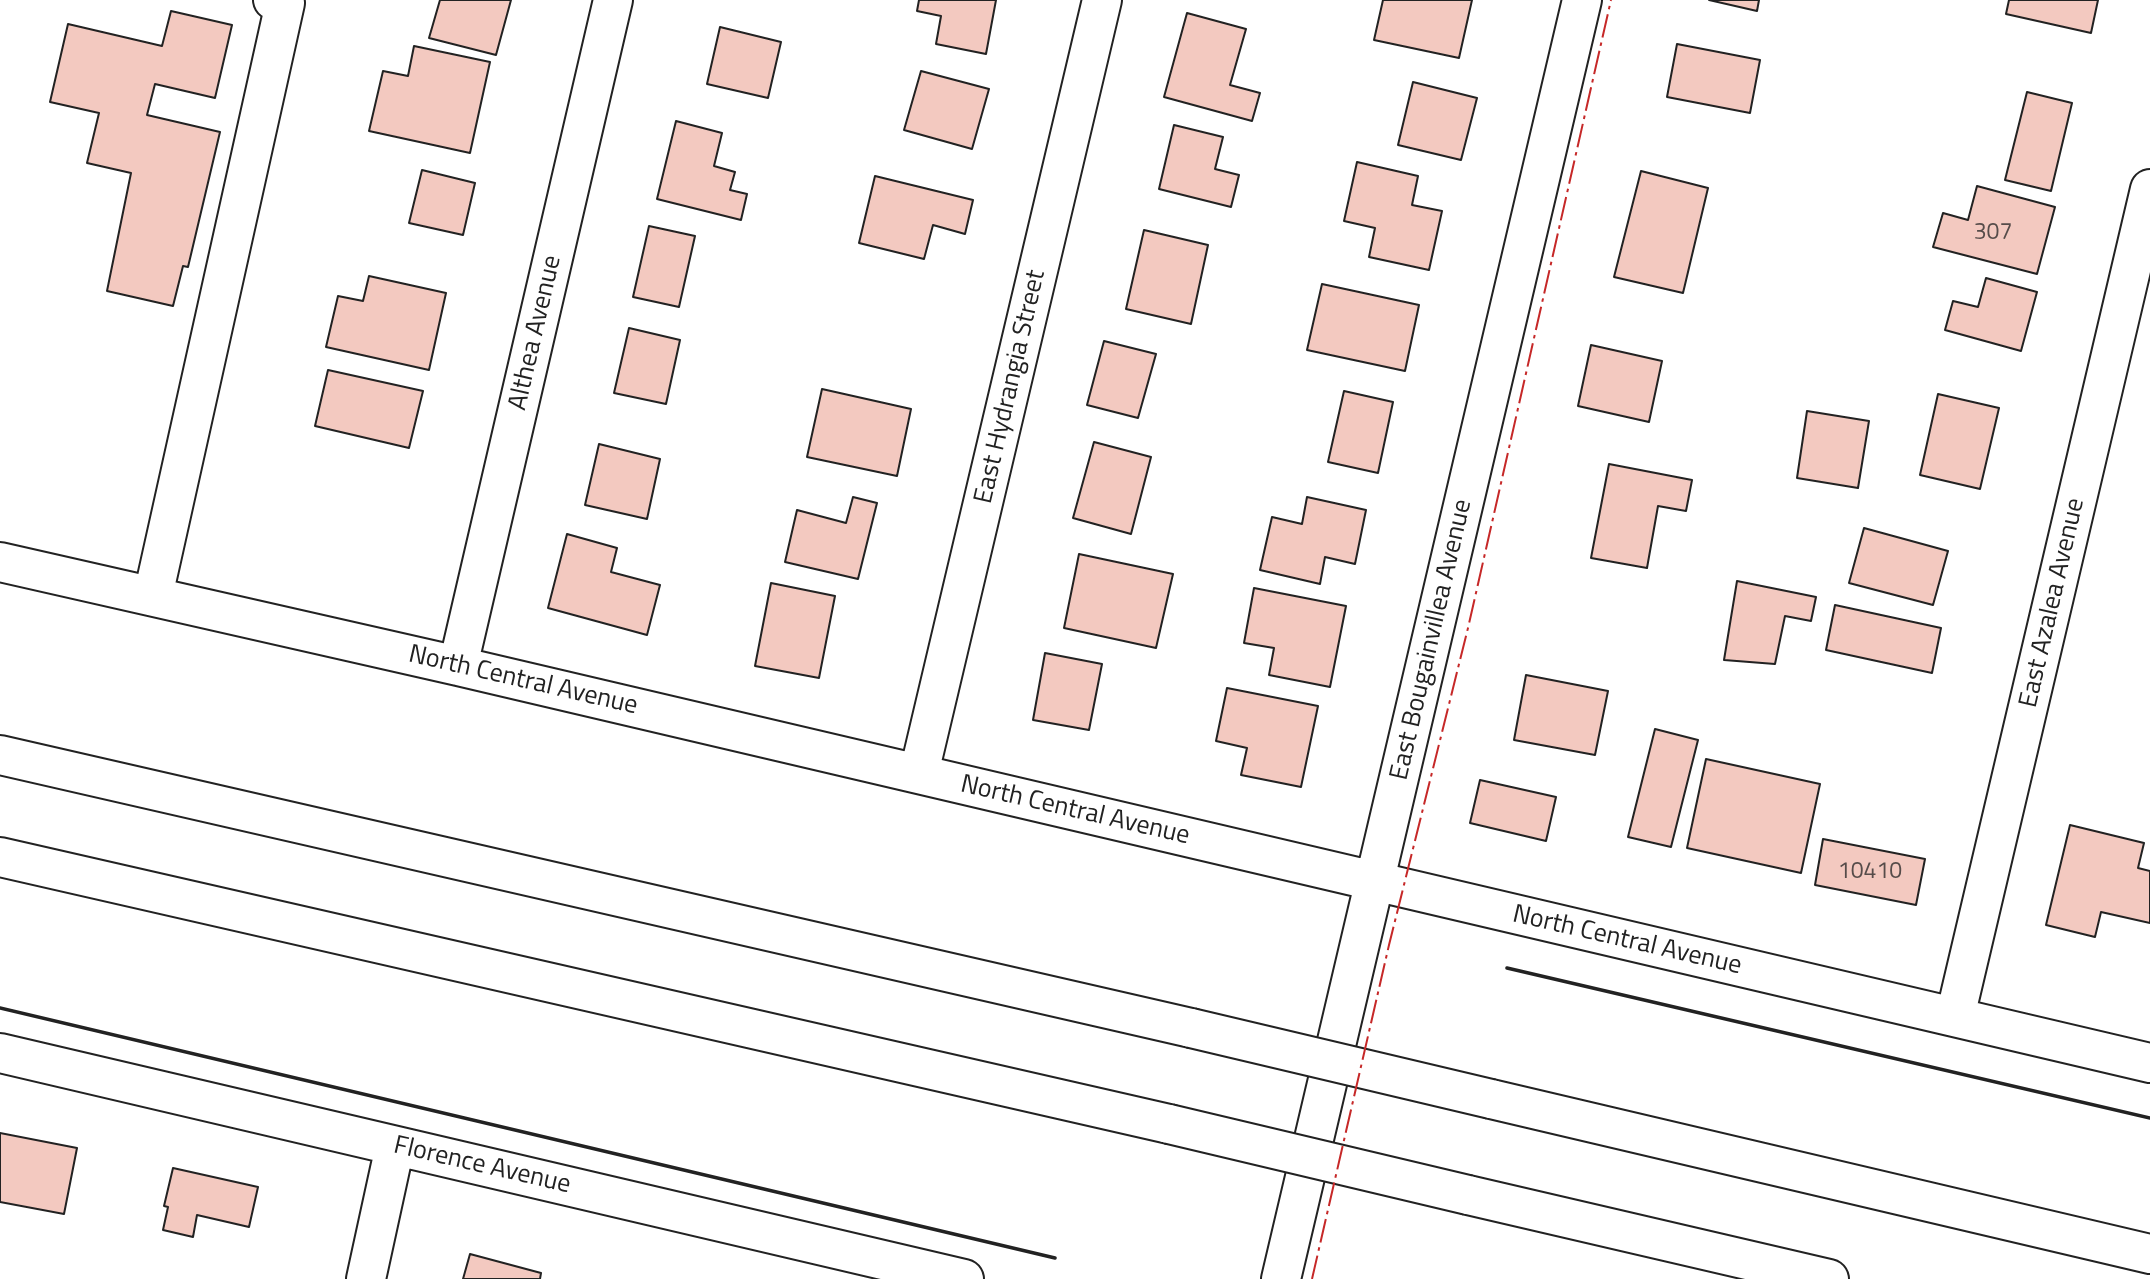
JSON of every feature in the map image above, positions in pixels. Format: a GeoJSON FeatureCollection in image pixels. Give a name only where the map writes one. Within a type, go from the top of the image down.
{"type":"FeatureCollection","features":[{"type":"Feature","properties":{"kind":"main road"},"geometry":{"type":"LineString","coordinates":[[153,596],[285,3],[273,0]]}},
{"type":"Feature","properties":{"kind":"main road","name":"Althea Avenue"},"geometry":{"type":"LineString","coordinates":[[458,666],[613,0]]}},
{"type":"Feature","properties":{"kind":"main road","name":"East Hydrangia Street"},"geometry":{"type":"LineString","coordinates":[[919,773],[1102,0]]}},
{"type":"Feature","properties":{"kind":"main road","name":"East Bougainvillea Avenue"},"geometry":{"type":"LineString","coordinates":[[1281,1279],[1581,0]]}},
{"type":"Feature","properties":{"kind":"main road","name":"East Azalea Avenue"},"geometry":{"type":"LineString","coordinates":[[1955,1017],[2150,189]]}},
{"type":"Feature","properties":{"kind":"main road","name":"North Central Avenue"},"geometry":{"type":"LineString","coordinates":[[0,562],[919,773],[2150,1063]]}},
{"type":"Feature","properties":{"kind":"main road"},"geometry":{"type":"LineString","coordinates":[[0,755],[1191,1028],[2150,1254]]}},
{"type":"Feature","properties":{"kind":"main road"},"geometry":{"type":"LineString","coordinates":[[0,857],[1169,1124],[1829,1279]]}},
{"type":"Feature","properties":{"kind":"main road","name":"Florence Avenue"},"geometry":{"type":"LineString","coordinates":[[0,1053],[964,1279]]}},
{"type":"Feature","properties":{"kind":"main road"},"geometry":{"type":"LineString","coordinates":[[366,1279],[395,1146]]}},
{"type":"Feature","properties":{"kind":"building"},"geometry":{"type":"Polygon","coordinates":[[[440,0],[511,0],[496,55],[429,38],[440,0]]]}},
{"type":"Feature","properties":{"kind":"building"},"geometry":{"type":"Polygon","coordinates":[[[919,0],[996,0],[986,54],[936,44],[941,16],[917,11],[919,0]]]}},
{"type":"Feature","properties":{"kind":"building"},"geometry":{"type":"Polygon","coordinates":[[[1383,0],[1472,0],[1459,58],[1374,40],[1383,0]]]}},
{"type":"Feature","properties":{"kind":"building"},"geometry":{"type":"Polygon","coordinates":[[[1709,0],[1759,0],[1757,11],[1709,0]]]}},
{"type":"Feature","properties":{"kind":"building"},"geometry":{"type":"Polygon","coordinates":[[[2009,0],[2098,0],[2091,33],[2006,14],[2009,0]]]}},
{"type":"Feature","properties":{"kind":"building"},"geometry":{"type":"Polygon","coordinates":[[[171,11],[232,25],[215,98],[155,84],[147,115],[220,132],[188,267],[183,266],[173,306],[107,291],[131,173],[87,163],[99,113],[50,102],[68,24],[162,46],[171,11]]]}},
{"type":"Feature","properties":{"kind":"building"},"geometry":{"type":"Polygon","coordinates":[[[1187,13],[1246,29],[1230,85],[1260,93],[1252,121],[1164,97],[1187,13]]]}},
{"type":"Feature","properties":{"kind":"building"},"geometry":{"type":"Polygon","coordinates":[[[720,27],[781,42],[768,98],[707,84],[720,27]]]}},
{"type":"Feature","properties":{"kind":"building"},"geometry":{"type":"Polygon","coordinates":[[[1677,44],[1760,60],[1750,113],[1667,97],[1677,44]]]}},
{"type":"Feature","properties":{"kind":"building"},"geometry":{"type":"Polygon","coordinates":[[[414,46],[490,62],[470,153],[369,131],[383,71],[408,76],[414,46]]]}},
{"type":"Feature","properties":{"kind":"building"},"geometry":{"type":"Polygon","coordinates":[[[921,71],[989,89],[972,149],[904,130],[921,71]]]}},
{"type":"Feature","properties":{"kind":"building"},"geometry":{"type":"Polygon","coordinates":[[[1413,82],[1477,98],[1461,160],[1398,145],[1413,82]]]}},
{"type":"Feature","properties":{"kind":"building"},"geometry":{"type":"Polygon","coordinates":[[[2027,92],[2072,103],[2051,191],[2005,180],[2027,92]]]}},
{"type":"Feature","properties":{"kind":"building"},"geometry":{"type":"Polygon","coordinates":[[[676,121],[722,133],[714,166],[735,172],[730,190],[747,194],[741,220],[657,199],[676,121]]]}},
{"type":"Feature","properties":{"kind":"building"},"geometry":{"type":"Polygon","coordinates":[[[1174,125],[1223,137],[1215,169],[1239,175],[1231,207],[1159,189],[1174,125]]]}},
{"type":"Feature","properties":{"kind":"building"},"geometry":{"type":"Polygon","coordinates":[[[1357,162],[1418,176],[1412,205],[1442,211],[1429,270],[1369,257],[1375,228],[1344,221],[1357,162]]]}},
{"type":"Feature","properties":{"kind":"building"},"geometry":{"type":"Polygon","coordinates":[[[422,170],[475,183],[463,235],[409,223],[422,170]]]}},
{"type":"Feature","properties":{"kind":"building"},"geometry":{"type":"Polygon","coordinates":[[[1641,171],[1708,188],[1683,293],[1614,277],[1641,171]]]}},
{"type":"Feature","properties":{"kind":"building"},"geometry":{"type":"Polygon","coordinates":[[[875,176],[973,200],[965,234],[933,225],[924,259],[859,243],[875,176]]]}},
{"type":"Feature","properties":{"kind":"building"},"geometry":{"type":"Polygon","coordinates":[[[1977,186],[2055,207],[2037,274],[1933,247],[1943,213],[1968,220],[1977,186]]]}},
{"type":"Feature","properties":{"kind":"building"},"geometry":{"type":"Polygon","coordinates":[[[649,226],[695,236],[679,307],[633,297],[649,226]]]}},
{"type":"Feature","properties":{"kind":"building"},"geometry":{"type":"Polygon","coordinates":[[[1144,230],[1208,245],[1191,324],[1126,309],[1144,230]]]}},
{"type":"Feature","properties":{"kind":"building"},"geometry":{"type":"Polygon","coordinates":[[[369,276],[446,293],[429,370],[326,347],[338,296],[363,301],[369,276]]]}},
{"type":"Feature","properties":{"kind":"building"},"geometry":{"type":"Polygon","coordinates":[[[1986,278],[2037,292],[2021,351],[1945,330],[1953,301],[1978,307],[1986,278]]]}},
{"type":"Feature","properties":{"kind":"building"},"geometry":{"type":"Polygon","coordinates":[[[1322,284],[1419,305],[1405,371],[1307,350],[1322,284]]]}},
{"type":"Feature","properties":{"kind":"building"},"geometry":{"type":"Polygon","coordinates":[[[629,328],[680,340],[666,404],[614,393],[629,328]]]}},
{"type":"Feature","properties":{"kind":"building"},"geometry":{"type":"Polygon","coordinates":[[[1104,341],[1156,354],[1138,418],[1087,405],[1104,341]]]}},
{"type":"Feature","properties":{"kind":"building"},"geometry":{"type":"Polygon","coordinates":[[[1591,345],[1662,361],[1649,422],[1578,406],[1591,345]]]}},
{"type":"Feature","properties":{"kind":"building"},"geometry":{"type":"Polygon","coordinates":[[[328,370],[423,391],[409,448],[315,426],[328,370]]]}},
{"type":"Feature","properties":{"kind":"building"},"geometry":{"type":"Polygon","coordinates":[[[822,389],[911,409],[897,476],[807,457],[822,389]]]}},
{"type":"Feature","properties":{"kind":"building"},"geometry":{"type":"Polygon","coordinates":[[[1344,391],[1393,402],[1378,473],[1328,462],[1344,391]]]}},
{"type":"Feature","properties":{"kind":"building"},"geometry":{"type":"Polygon","coordinates":[[[1938,394],[1999,408],[1980,489],[1920,475],[1938,394]]]}},
{"type":"Feature","properties":{"kind":"building"},"geometry":{"type":"Polygon","coordinates":[[[1807,411],[1869,421],[1858,488],[1797,478],[1807,411]]]}},
{"type":"Feature","properties":{"kind":"building"},"geometry":{"type":"Polygon","coordinates":[[[1094,442],[1151,457],[1131,534],[1073,518],[1094,442]]]}},
{"type":"Feature","properties":{"kind":"building"},"geometry":{"type":"Polygon","coordinates":[[[599,444],[660,459],[647,519],[585,505],[599,444]]]}},
{"type":"Feature","properties":{"kind":"building"},"geometry":{"type":"Polygon","coordinates":[[[1609,464],[1692,480],[1686,511],[1658,506],[1647,568],[1591,558],[1609,464]]]}},
{"type":"Feature","properties":{"kind":"building"},"geometry":{"type":"Polygon","coordinates":[[[853,497],[877,503],[858,579],[785,562],[797,510],[846,523],[853,497]]]}},
{"type":"Feature","properties":{"kind":"building"},"geometry":{"type":"Polygon","coordinates":[[[1307,497],[1366,510],[1355,564],[1325,557],[1320,584],[1260,570],[1272,517],[1302,524],[1307,497]]]}},
{"type":"Feature","properties":{"kind":"building"},"geometry":{"type":"Polygon","coordinates":[[[1864,528],[1948,551],[1933,605],[1849,583],[1864,528]]]}},
{"type":"Feature","properties":{"kind":"building"},"geometry":{"type":"Polygon","coordinates":[[[567,534],[617,548],[611,572],[660,585],[647,635],[548,608],[567,534]]]}},
{"type":"Feature","properties":{"kind":"building"},"geometry":{"type":"Polygon","coordinates":[[[1079,554],[1173,574],[1156,648],[1064,628],[1079,554]]]}},
{"type":"Feature","properties":{"kind":"building"},"geometry":{"type":"Polygon","coordinates":[[[1737,581],[1816,597],[1811,621],[1785,616],[1775,664],[1724,660],[1737,581]]]}},
{"type":"Feature","properties":{"kind":"building"},"geometry":{"type":"Polygon","coordinates":[[[771,583],[835,596],[819,678],[755,666],[771,583]]]}},
{"type":"Feature","properties":{"kind":"building"},"geometry":{"type":"Polygon","coordinates":[[[1254,588],[1346,606],[1330,687],[1269,675],[1274,648],[1244,643],[1254,588]]]}},
{"type":"Feature","properties":{"kind":"building"},"geometry":{"type":"Polygon","coordinates":[[[1835,605],[1941,628],[1932,673],[1826,650],[1835,605]]]}},
{"type":"Feature","properties":{"kind":"building"},"geometry":{"type":"Polygon","coordinates":[[[1045,653],[1102,664],[1089,730],[1033,720],[1045,653]]]}},
{"type":"Feature","properties":{"kind":"building"},"geometry":{"type":"Polygon","coordinates":[[[1526,675],[1608,691],[1595,755],[1514,740],[1526,675]]]}},
{"type":"Feature","properties":{"kind":"building"},"geometry":{"type":"Polygon","coordinates":[[[1227,688],[1318,706],[1301,787],[1241,775],[1247,748],[1216,741],[1227,688]]]}},
{"type":"Feature","properties":{"kind":"building"},"geometry":{"type":"Polygon","coordinates":[[[1655,729],[1698,740],[1671,847],[1628,837],[1655,729]]]}},
{"type":"Feature","properties":{"kind":"building"},"geometry":{"type":"Polygon","coordinates":[[[1706,759],[1820,784],[1801,873],[1687,848],[1706,759]]]}},
{"type":"Feature","properties":{"kind":"building"},"geometry":{"type":"Polygon","coordinates":[[[1480,780],[1556,797],[1546,841],[1470,823],[1480,780]]]}},
{"type":"Feature","properties":{"kind":"building"},"geometry":{"type":"Polygon","coordinates":[[[2070,825],[2144,843],[2138,868],[2150,871],[2150,923],[2101,912],[2095,937],[2046,925],[2070,825]]]}},
{"type":"Feature","properties":{"kind":"building"},"geometry":{"type":"Polygon","coordinates":[[[1823,839],[1925,859],[1916,905],[1815,885],[1823,839]]]}},
{"type":"Feature","properties":{"kind":"building"},"geometry":{"type":"Polygon","coordinates":[[[0,1133],[77,1148],[64,1214],[0,1202],[0,1133]]]}},
{"type":"Feature","properties":{"kind":"building"},"geometry":{"type":"Polygon","coordinates":[[[173,1168],[258,1187],[249,1227],[197,1215],[193,1237],[163,1230],[168,1207],[164,1206],[173,1168]]]}},
{"type":"Feature","properties":{"kind":"building"},"geometry":{"type":"Polygon","coordinates":[[[470,1254],[541,1273],[540,1279],[463,1279],[470,1254]]]}},
{"type":"Feature","properties":{"kind":"wall"},"geometry":{"type":"LineString","coordinates":[[1507,968],[2150,1118]]}},
{"type":"Feature","properties":{"kind":"wall"},"geometry":{"type":"LineString","coordinates":[[0,1008],[1055,1258]]}},
{"type":"Feature","properties":{"kind":"power"},"geometry":{"type":"LineString","coordinates":[[1312,1279],[1389,945],[1468,628],[1611,0]]}}]}
